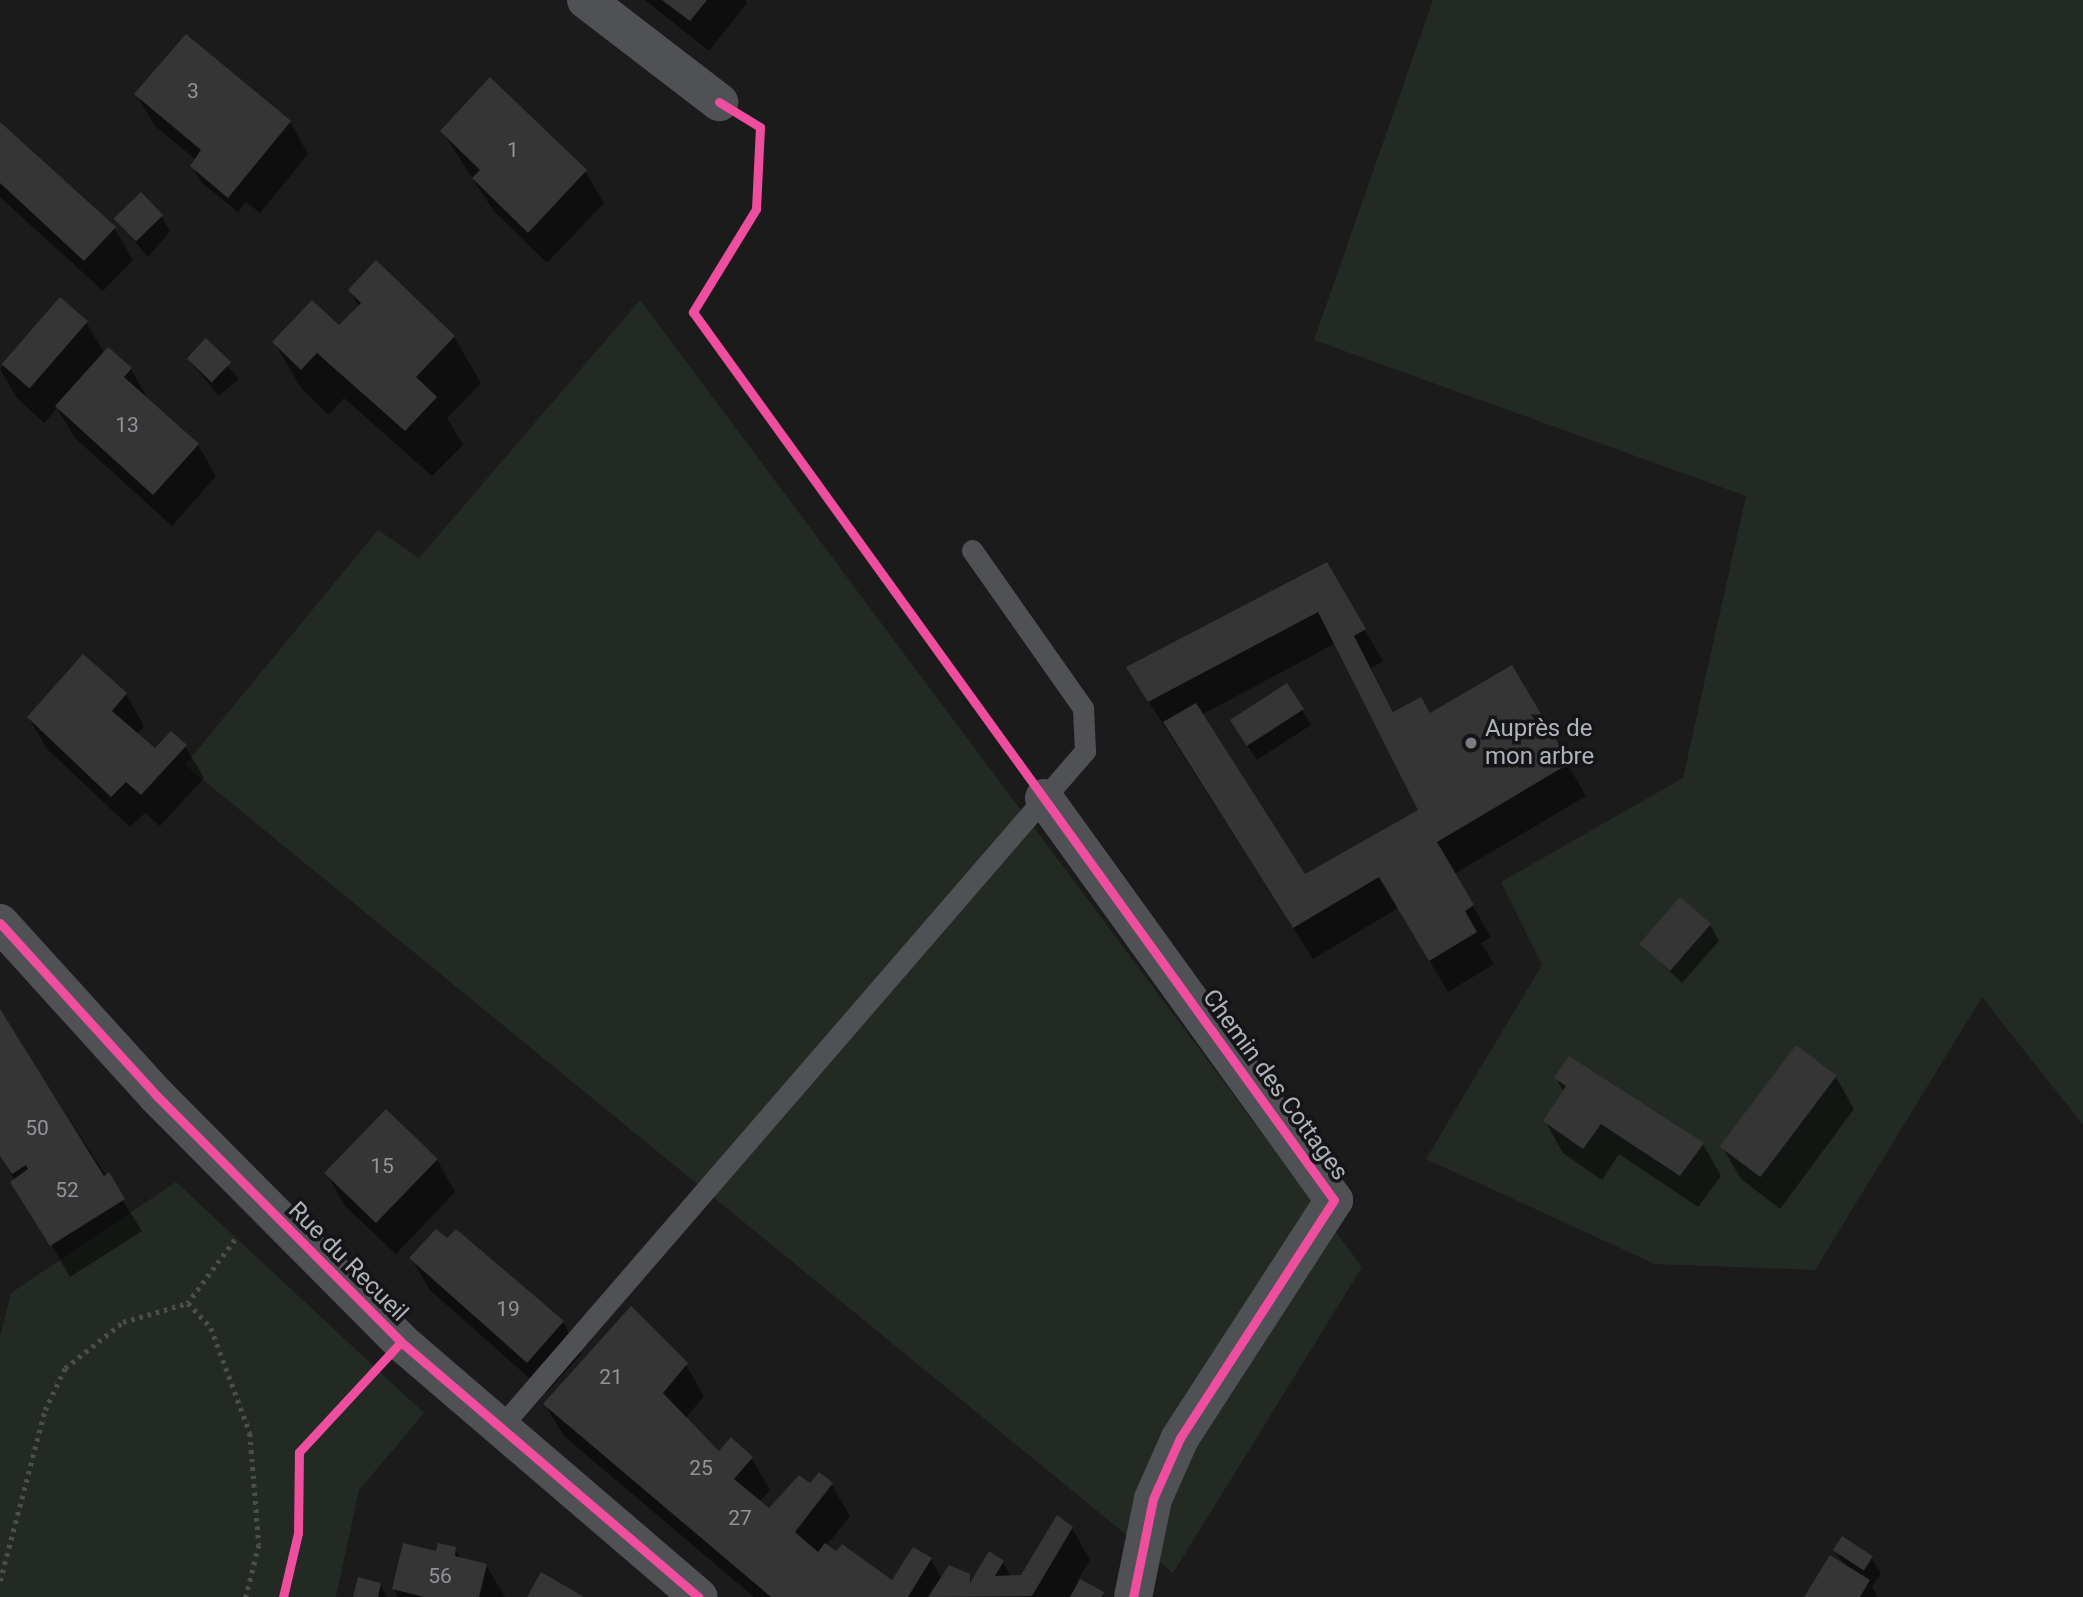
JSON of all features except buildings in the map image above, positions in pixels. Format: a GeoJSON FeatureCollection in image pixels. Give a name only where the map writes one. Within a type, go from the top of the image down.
{"type":"FeatureCollection","features":[{"type":"Feature","properties":{"kind":"street"},"geometry":{"type":"LineString","coordinates":[[586,0],[719,102]]}},
{"type":"Feature","properties":{"kind":"street","name":"Chemin des Cottages"},"geometry":{"type":"LineString","coordinates":[[1044,798],[1334,1200],[1180,1438],[1153,1499],[1133,1597]]}},
{"type":"Feature","properties":{"kind":"street","name":"Rue du Recueil"},"geometry":{"type":"LineString","coordinates":[[0,923],[300,1242],[498,1430],[699,1597]]}},
{"type":"Feature","properties":{"kind":"lane"},"geometry":{"type":"LineString","coordinates":[[498,1430],[1085,751],[1083,708],[972,550]]}},
{"type":"Feature","properties":{"kind":"path"},"geometry":{"type":"LineString","coordinates":[[0,1581],[45,1410],[65,1368],[123,1322],[188,1303],[239,1236]]}},
{"type":"Feature","properties":{"kind":"path"},"geometry":{"type":"LineString","coordinates":[[188,1303],[211,1328],[250,1433],[259,1545],[246,1597]]}},
{"type":"Feature","properties":{"kind":"shaded area"},"geometry":{"type":"Polygon","coordinates":[[[1433,0],[2083,0],[2083,1125],[1982,997],[1815,1270],[1655,1264],[1426,1159],[1542,965],[1501,882],[1683,778],[1746,496],[1314,340],[1433,0]]]}},
{"type":"Feature","properties":{"kind":"shaded area"},"geometry":{"type":"Polygon","coordinates":[[[640,300],[1362,1267],[1173,1573],[185,765],[378,530],[419,558],[640,300]]]}},
{"type":"Feature","properties":{"kind":"shaded area"},"geometry":{"type":"Polygon","coordinates":[[[176,1182],[424,1413],[359,1490],[336,1597],[0,1597],[0,1336],[11,1293],[176,1182]]]}},
{"type":"Feature","properties":{"kind":"cycle path"},"geometry":{"type":"LineString","coordinates":[[719,102],[760,127],[756,209],[693,312],[1334,1200],[1180,1438],[1153,1499],[1133,1597]]}},
{"type":"Feature","properties":{"kind":"cycle path"},"geometry":{"type":"LineString","coordinates":[[0,923],[157,1096],[401,1342],[699,1597]]}},
{"type":"Feature","properties":{"kind":"cycle path"},"geometry":{"type":"LineString","coordinates":[[283,1597],[298,1533],[299,1452],[401,1342]]}},
{"type":"Feature","properties":{"kind":"place","name":"Auprès de mon arbre"},"geometry":{"type":"Point","coordinates":[1471,743]}}]}
